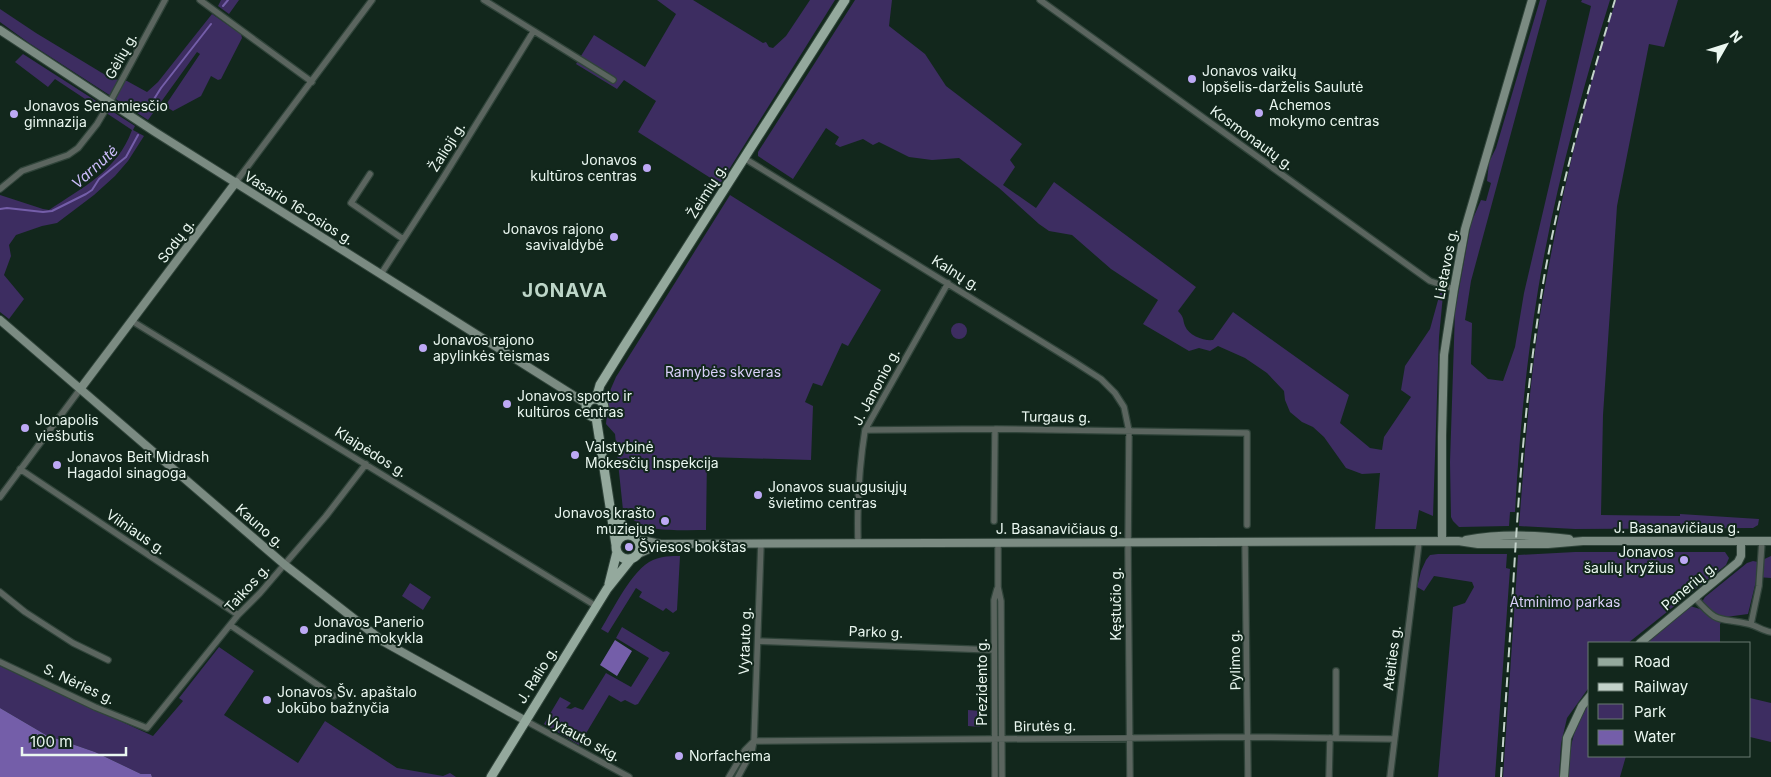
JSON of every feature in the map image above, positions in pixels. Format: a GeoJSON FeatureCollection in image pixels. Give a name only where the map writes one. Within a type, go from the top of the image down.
{"type":"FeatureCollection","features":[{"type":"Feature","properties":{"kind":"main road","name":"Žeimių g."},"geometry":{"type":"LineString","coordinates":[[596,399],[600,385],[845,0]]}},
{"type":"Feature","properties":{"kind":"main road","name":"Lietavos g."},"geometry":{"type":"LineString","coordinates":[[1442,541],[1444,355],[1454,289],[1469,215],[1532,0]]}},
{"type":"Feature","properties":{"kind":"main road","name":"Vasario 16-osios g."},"geometry":{"type":"LineString","coordinates":[[0,30],[110,102],[587,404]]}},
{"type":"Feature","properties":{"kind":"main road","name":"Sodų g."},"geometry":{"type":"LineString","coordinates":[[81,388],[236,182]]}},
{"type":"Feature","properties":{"kind":"main road","name":"Kauno g."},"geometry":{"type":"LineString","coordinates":[[0,320],[285,565],[384,642],[526,721]]}},
{"type":"Feature","properties":{"kind":"main road"},"geometry":{"type":"LineString","coordinates":[[596,399],[604,407],[601,414],[596,417],[590,416],[586,412],[587,404],[591,400],[596,399]]}},
{"type":"Feature","properties":{"kind":"main road"},"geometry":{"type":"LineString","coordinates":[[596,417],[617,549],[623,558],[634,556],[640,547],[634,537],[611,511]]}},
{"type":"Feature","properties":{"kind":"main road"},"geometry":{"type":"LineString","coordinates":[[617,549],[617,541],[623,536],[634,537]]}},
{"type":"Feature","properties":{"kind":"main road","name":"J. Basanavičiaus g."},"geometry":{"type":"LineString","coordinates":[[634,537],[660,544],[1442,541],[1478,544],[1538,544],[1583,541],[1771,541]]}},
{"type":"Feature","properties":{"kind":"main road","name":"Panerių g."},"geometry":{"type":"LineString","coordinates":[[1641,642],[1738,562],[1741,556],[1741,541]]}},
{"type":"Feature","properties":{"kind":"main road","name":"J. Basanavičiaus g."},"geometry":{"type":"LineString","coordinates":[[634,556],[660,544]]}},
{"type":"Feature","properties":{"kind":"main road","name":"J. Ralio g."},"geometry":{"type":"LineString","coordinates":[[608,588],[617,549]]}},
{"type":"Feature","properties":{"kind":"main road","name":"J. Ralio g."},"geometry":{"type":"LineString","coordinates":[[491,777],[596,606],[634,556]]}},
{"type":"Feature","properties":{"kind":"main road"},"geometry":{"type":"LineString","coordinates":[[1564,777],[1567,738],[1582,706],[1588,698]]}},
{"type":"Feature","properties":{"kind":"street","name":"Gėlių g."},"geometry":{"type":"LineString","coordinates":[[0,189],[22,171],[68,155],[78,148],[97,124],[166,0]]}},
{"type":"Feature","properties":{"kind":"street"},"geometry":{"type":"LineString","coordinates":[[200,0],[312,82]]}},
{"type":"Feature","properties":{"kind":"street","name":"Sodų g."},"geometry":{"type":"LineString","coordinates":[[236,182],[372,0]]}},
{"type":"Feature","properties":{"kind":"street"},"geometry":{"type":"LineString","coordinates":[[484,0],[613,80]]}},
{"type":"Feature","properties":{"kind":"street","name":"Kosmonautų g."},"geometry":{"type":"LineString","coordinates":[[1040,0],[1386,251],[1430,281],[1454,289]]}},
{"type":"Feature","properties":{"kind":"street","name":"Žalioji g."},"geometry":{"type":"LineString","coordinates":[[381,274],[534,32]]}},
{"type":"Feature","properties":{"kind":"street","name":"Kalnų g."},"geometry":{"type":"LineString","coordinates":[[744,158],[948,283],[1101,380],[1115,393],[1124,407],[1129,432]]}},
{"type":"Feature","properties":{"kind":"street"},"geometry":{"type":"LineString","coordinates":[[370,174],[351,203],[403,239]]}},
{"type":"Feature","properties":{"kind":"street","name":"J. Janonio g."},"geometry":{"type":"LineString","coordinates":[[858,542],[857,502],[861,452],[865,430],[948,283]]}},
{"type":"Feature","properties":{"kind":"street","name":"Klaipėdos g."},"geometry":{"type":"LineString","coordinates":[[132,321],[596,606]]}},
{"type":"Feature","properties":{"kind":"street","name":"Sodų g."},"geometry":{"type":"LineString","coordinates":[[0,497],[81,388]]}},
{"type":"Feature","properties":{"kind":"street"},"geometry":{"type":"LineString","coordinates":[[994,521],[995,429]]}},
{"type":"Feature","properties":{"kind":"street","name":"Turgaus g."},"geometry":{"type":"LineString","coordinates":[[865,430],[995,429],[1247,433],[1247,525]]}},
{"type":"Feature","properties":{"kind":"street","name":"Kęstučio g."},"geometry":{"type":"LineString","coordinates":[[1129,432],[1130,777]]}},
{"type":"Feature","properties":{"kind":"street","name":"Taikos g."},"geometry":{"type":"LineString","coordinates":[[147,728],[238,615],[285,565],[326,516],[366,464]]}},
{"type":"Feature","properties":{"kind":"street","name":"Vilniaus g."},"geometry":{"type":"LineString","coordinates":[[20,469],[238,615]]}},
{"type":"Feature","properties":{"kind":"street"},"geometry":{"type":"LineString","coordinates":[[1751,624],[1759,586],[1762,541]]}},
{"type":"Feature","properties":{"kind":"street","name":"Prezidento g."},"geometry":{"type":"LineString","coordinates":[[995,777],[998,739],[1001,601],[998,587],[998,542]]}},
{"type":"Feature","properties":{"kind":"street","name":"Pylimo g."},"geometry":{"type":"LineString","coordinates":[[1245,542],[1248,777]]}},
{"type":"Feature","properties":{"kind":"street","name":"Ateities g."},"geometry":{"type":"LineString","coordinates":[[1390,777],[1419,542]]}},
{"type":"Feature","properties":{"kind":"street","name":"Vytauto g."},"geometry":{"type":"LineString","coordinates":[[738,777],[752,752],[754,741],[762,543]]}},
{"type":"Feature","properties":{"kind":"street","name":"Prezidento g."},"geometry":{"type":"LineString","coordinates":[[998,587],[994,600],[994,650],[998,739],[1002,777]]}},
{"type":"Feature","properties":{"kind":"street"},"geometry":{"type":"LineString","coordinates":[[0,592],[25,612],[73,643],[108,660]]}},
{"type":"Feature","properties":{"kind":"street"},"geometry":{"type":"LineString","coordinates":[[1695,598],[1710,615],[1717,619],[1751,624],[1771,632]]}},
{"type":"Feature","properties":{"kind":"street"},"geometry":{"type":"LineString","coordinates":[[230,625],[334,696]]}},
{"type":"Feature","properties":{"kind":"street","name":"Parko g."},"geometry":{"type":"LineString","coordinates":[[758,641],[994,650]]}},
{"type":"Feature","properties":{"kind":"street","name":"S. Nėries g."},"geometry":{"type":"LineString","coordinates":[[0,662],[96,707],[147,728]]}},
{"type":"Feature","properties":{"kind":"street"},"geometry":{"type":"LineString","coordinates":[[1329,777],[1336,671]]}},
{"type":"Feature","properties":{"kind":"street","name":"Vytauto skg."},"geometry":{"type":"LineString","coordinates":[[526,721],[629,777]]}},
{"type":"Feature","properties":{"kind":"street","name":"Birutės g."},"geometry":{"type":"LineString","coordinates":[[754,741],[1248,737],[1394,739]]}},
{"type":"Feature","properties":{"kind":"street"},"geometry":{"type":"LineString","coordinates":[[729,777],[744,750],[754,741]]}},
{"type":"Feature","properties":{"kind":"green space"},"geometry":{"type":"Polygon","coordinates":[[[221,0],[239,0],[229,14],[218,6],[221,0]]]}},
{"type":"Feature","properties":{"kind":"green space"},"geometry":{"type":"Polygon","coordinates":[[[657,0],[693,0],[763,43],[766,42],[769,47],[773,48],[786,36],[810,0],[835,0],[720,184],[638,132],[656,101],[624,80],[617,89],[576,64],[594,35],[645,67],[676,14],[657,0]]]}},
{"type":"Feature","properties":{"kind":"green space"},"geometry":{"type":"Polygon","coordinates":[[[855,0],[892,0],[889,26],[925,54],[946,86],[1022,144],[1010,160],[1015,167],[1003,185],[1036,208],[1054,182],[1196,287],[1178,311],[1190,333],[1201,339],[1213,340],[1233,312],[1349,395],[1340,423],[1370,448],[1382,450],[1384,437],[1411,397],[1401,390],[1405,366],[1430,329],[1440,293],[1442,293],[1433,516],[1419,510],[1416,529],[1375,529],[1380,473],[1362,474],[1346,468],[1324,437],[1313,427],[1302,422],[1290,412],[1285,400],[1284,391],[1267,373],[1245,358],[1218,346],[1210,351],[1199,348],[1189,351],[1143,324],[1158,300],[1111,269],[1072,235],[1049,231],[1039,224],[999,188],[959,158],[932,160],[909,157],[879,142],[873,145],[863,139],[840,147],[835,144],[839,137],[826,128],[793,179],[758,156],[758,152],[855,0]]]}},
{"type":"Feature","properties":{"kind":"green space"},"geometry":{"type":"Polygon","coordinates":[[[1540,0],[1547,0],[1471,281],[1465,320],[1472,323],[1471,364],[1488,379],[1503,381],[1515,347],[1524,293],[1591,6],[1581,2],[1582,0],[1610,0],[1569,144],[1544,254],[1527,373],[1515,512],[1510,512],[1509,526],[1459,527],[1451,517],[1450,462],[1455,311],[1471,223],[1481,200],[1486,201],[1491,183],[1487,181],[1489,162],[1496,148],[1540,0]]]}},
{"type":"Feature","properties":{"kind":"green space"},"geometry":{"type":"Polygon","coordinates":[[[1616,0],[1678,0],[1664,47],[1649,44],[1617,206],[1603,415],[1601,515],[1680,516],[1680,514],[1759,519],[1758,525],[1753,528],[1575,529],[1519,526],[1531,383],[1543,297],[1574,147],[1616,0]]]}},
{"type":"Feature","properties":{"kind":"green space"},"geometry":{"type":"Polygon","coordinates":[[[0,9],[112,79],[127,81],[147,92],[158,82],[212,14],[241,34],[242,38],[221,79],[218,80],[211,76],[201,96],[173,111],[165,106],[200,54],[197,52],[148,120],[0,22],[0,9]]]}},
{"type":"Feature","properties":{"kind":"green space"},"geometry":{"type":"Polygon","coordinates":[[[23,54],[135,126],[133,130],[144,136],[128,161],[94,195],[57,223],[16,235],[9,245],[11,256],[4,275],[24,299],[9,319],[0,312],[0,195],[49,210],[98,177],[117,157],[126,144],[132,130],[55,79],[48,87],[15,62],[23,54]]]}},
{"type":"Feature","properties":{"kind":"green space","name":"Ramybės skveras"},"geometry":{"type":"Polygon","coordinates":[[[730,195],[881,290],[848,346],[842,343],[822,386],[813,383],[805,402],[813,406],[811,460],[707,457],[706,530],[672,530],[650,527],[640,524],[623,510],[615,434],[606,424],[609,393],[616,377],[730,195]]]}},
{"type":"Feature","properties":{"kind":"green space"},"geometry":{"type":"Polygon","coordinates":[[[956,323],[962,323],[967,328],[965,337],[956,339],[951,334],[951,328],[956,323]]]}},
{"type":"Feature","properties":{"kind":"green space","name":"Atminimo parkas"},"geometry":{"type":"Polygon","coordinates":[[[1575,552],[1725,552],[1729,558],[1726,565],[1629,642],[1588,642],[1588,689],[1567,718],[1561,744],[1559,777],[1503,777],[1518,555],[1575,552]]]}},
{"type":"Feature","properties":{"kind":"green space"},"geometry":{"type":"Polygon","coordinates":[[[1507,554],[1506,568],[1510,569],[1495,777],[1438,777],[1453,607],[1465,603],[1474,587],[1472,582],[1434,576],[1424,591],[1417,587],[1426,560],[1430,555],[1507,554]]]}},
{"type":"Feature","properties":{"kind":"green space"},"geometry":{"type":"Polygon","coordinates":[[[680,556],[677,610],[673,613],[666,608],[663,611],[639,597],[642,592],[636,588],[608,633],[601,629],[630,581],[645,565],[660,558],[680,556]]]}},
{"type":"Feature","properties":{"kind":"green space"},"geometry":{"type":"Polygon","coordinates":[[[1771,556],[1771,578],[1757,577],[1748,614],[1726,617],[1720,624],[1720,642],[1645,642],[1690,606],[1700,609],[1704,606],[1702,602],[1705,597],[1747,563],[1758,562],[1771,556]]]}},
{"type":"Feature","properties":{"kind":"green space"},"geometry":{"type":"Polygon","coordinates":[[[410,583],[431,597],[423,610],[402,596],[410,583]]]}},
{"type":"Feature","properties":{"kind":"green space"},"geometry":{"type":"Polygon","coordinates":[[[622,627],[663,652],[667,651],[670,653],[638,704],[635,705],[625,700],[621,702],[609,695],[579,745],[544,724],[560,697],[571,703],[566,708],[571,709],[575,707],[583,710],[606,673],[631,687],[649,658],[616,638],[622,627]]]}},
{"type":"Feature","properties":{"kind":"green space"},"geometry":{"type":"Polygon","coordinates":[[[219,647],[254,671],[224,715],[298,763],[325,721],[397,768],[443,776],[450,773],[456,777],[152,777],[151,774],[141,774],[95,752],[46,735],[0,708],[0,666],[153,736],[183,701],[179,698],[219,647]]]}},
{"type":"Feature","properties":{"kind":"green space"},"geometry":{"type":"Polygon","coordinates":[[[1751,698],[1771,703],[1771,742],[1751,737],[1751,698]]]}},
{"type":"Feature","properties":{"kind":"green space"},"geometry":{"type":"Polygon","coordinates":[[[1588,706],[1588,757],[1626,757],[1620,777],[1568,777],[1573,738],[1588,706]]]}},
{"type":"Feature","properties":{"kind":"green space"},"geometry":{"type":"Polygon","coordinates":[[[968,710],[980,711],[980,727],[968,726],[968,710]]]}},
{"type":"Feature","properties":{"kind":"water"},"geometry":{"type":"Polygon","coordinates":[[[615,640],[632,651],[617,676],[600,665],[615,640]]]}},
{"type":"Feature","properties":{"kind":"water"},"geometry":{"type":"Polygon","coordinates":[[[0,708],[46,735],[95,752],[141,774],[151,774],[152,777],[0,777],[0,708]]]}},
{"type":"Feature","properties":{"kind":"waterway","name":"Varnutė"},"geometry":{"type":"LineString","coordinates":[[223,6],[228,0]]}},
{"type":"Feature","properties":{"kind":"waterway","name":"Varnutė"},"geometry":{"type":"LineString","coordinates":[[149,107],[161,88],[211,24]]}},
{"type":"Feature","properties":{"kind":"waterway","name":"Varnutė"},"geometry":{"type":"LineString","coordinates":[[0,209],[52,211],[86,194],[92,190],[99,179],[126,157],[138,135]]}},
{"type":"Feature","properties":{"kind":"railway"},"geometry":{"type":"LineString","coordinates":[[1501,777],[1522,459],[1539,309],[1552,238],[1568,169],[1585,101],[1615,0]]}},
{"type":"Feature","properties":{"kind":"place","name":"Jonavos vaikų lopšelis-darželis Saulutė"},"geometry":{"type":"Point","coordinates":[1192,79]}},
{"type":"Feature","properties":{"kind":"place","name":"Achemos mokymo centras"},"geometry":{"type":"Point","coordinates":[1259,113]}},
{"type":"Feature","properties":{"kind":"place","name":"Jonavos Senamiesčio gimnazija"},"geometry":{"type":"Point","coordinates":[14,114]}},
{"type":"Feature","properties":{"kind":"place","name":"Jonavos kultūros centras"},"geometry":{"type":"Point","coordinates":[647,168]}},
{"type":"Feature","properties":{"kind":"place","name":"Jonavos rajono savivaldybė"},"geometry":{"type":"Point","coordinates":[614,237]}},
{"type":"Feature","properties":{"kind":"place","name":"Jonavos rajono apylinkės teismas"},"geometry":{"type":"Point","coordinates":[423,348]}},
{"type":"Feature","properties":{"kind":"place","name":"Jonavos sporto ir kultūros centras"},"geometry":{"type":"Point","coordinates":[507,404]}},
{"type":"Feature","properties":{"kind":"place","name":"Jonapolis viešbutis"},"geometry":{"type":"Point","coordinates":[25,428]}},
{"type":"Feature","properties":{"kind":"place","name":"Valstybinė Mokesčių Inspekcija"},"geometry":{"type":"Point","coordinates":[575,455]}},
{"type":"Feature","properties":{"kind":"place","name":"Jonavos Beit Midrash Hagadol sinagoga"},"geometry":{"type":"Point","coordinates":[57,465]}},
{"type":"Feature","properties":{"kind":"place","name":"Jonavos suaugusiųjų švietimo centras"},"geometry":{"type":"Point","coordinates":[758,495]}},
{"type":"Feature","properties":{"kind":"place","name":"Jonavos krašto muziejus"},"geometry":{"type":"Point","coordinates":[665,521]}},
{"type":"Feature","properties":{"kind":"place","name":"Šviesos bokštas"},"geometry":{"type":"Point","coordinates":[629,547]}},
{"type":"Feature","properties":{"kind":"place","name":"Jonavos šaulių kryžius"},"geometry":{"type":"Point","coordinates":[1684,560]}},
{"type":"Feature","properties":{"kind":"place","name":"Jonavos Panerio pradinė mokykla"},"geometry":{"type":"Point","coordinates":[304,630]}},
{"type":"Feature","properties":{"kind":"place","name":"Jonavos Šv. apaštalo Jokūbo bažnyčia"},"geometry":{"type":"Point","coordinates":[267,700]}},
{"type":"Feature","properties":{"kind":"place","name":"Norfachema"},"geometry":{"type":"Point","coordinates":[679,756]}},
{"type":"Feature","properties":{"kind":"district","name":"JONAVA"},"geometry":{"type":"Point","coordinates":[565,290]}}]}
